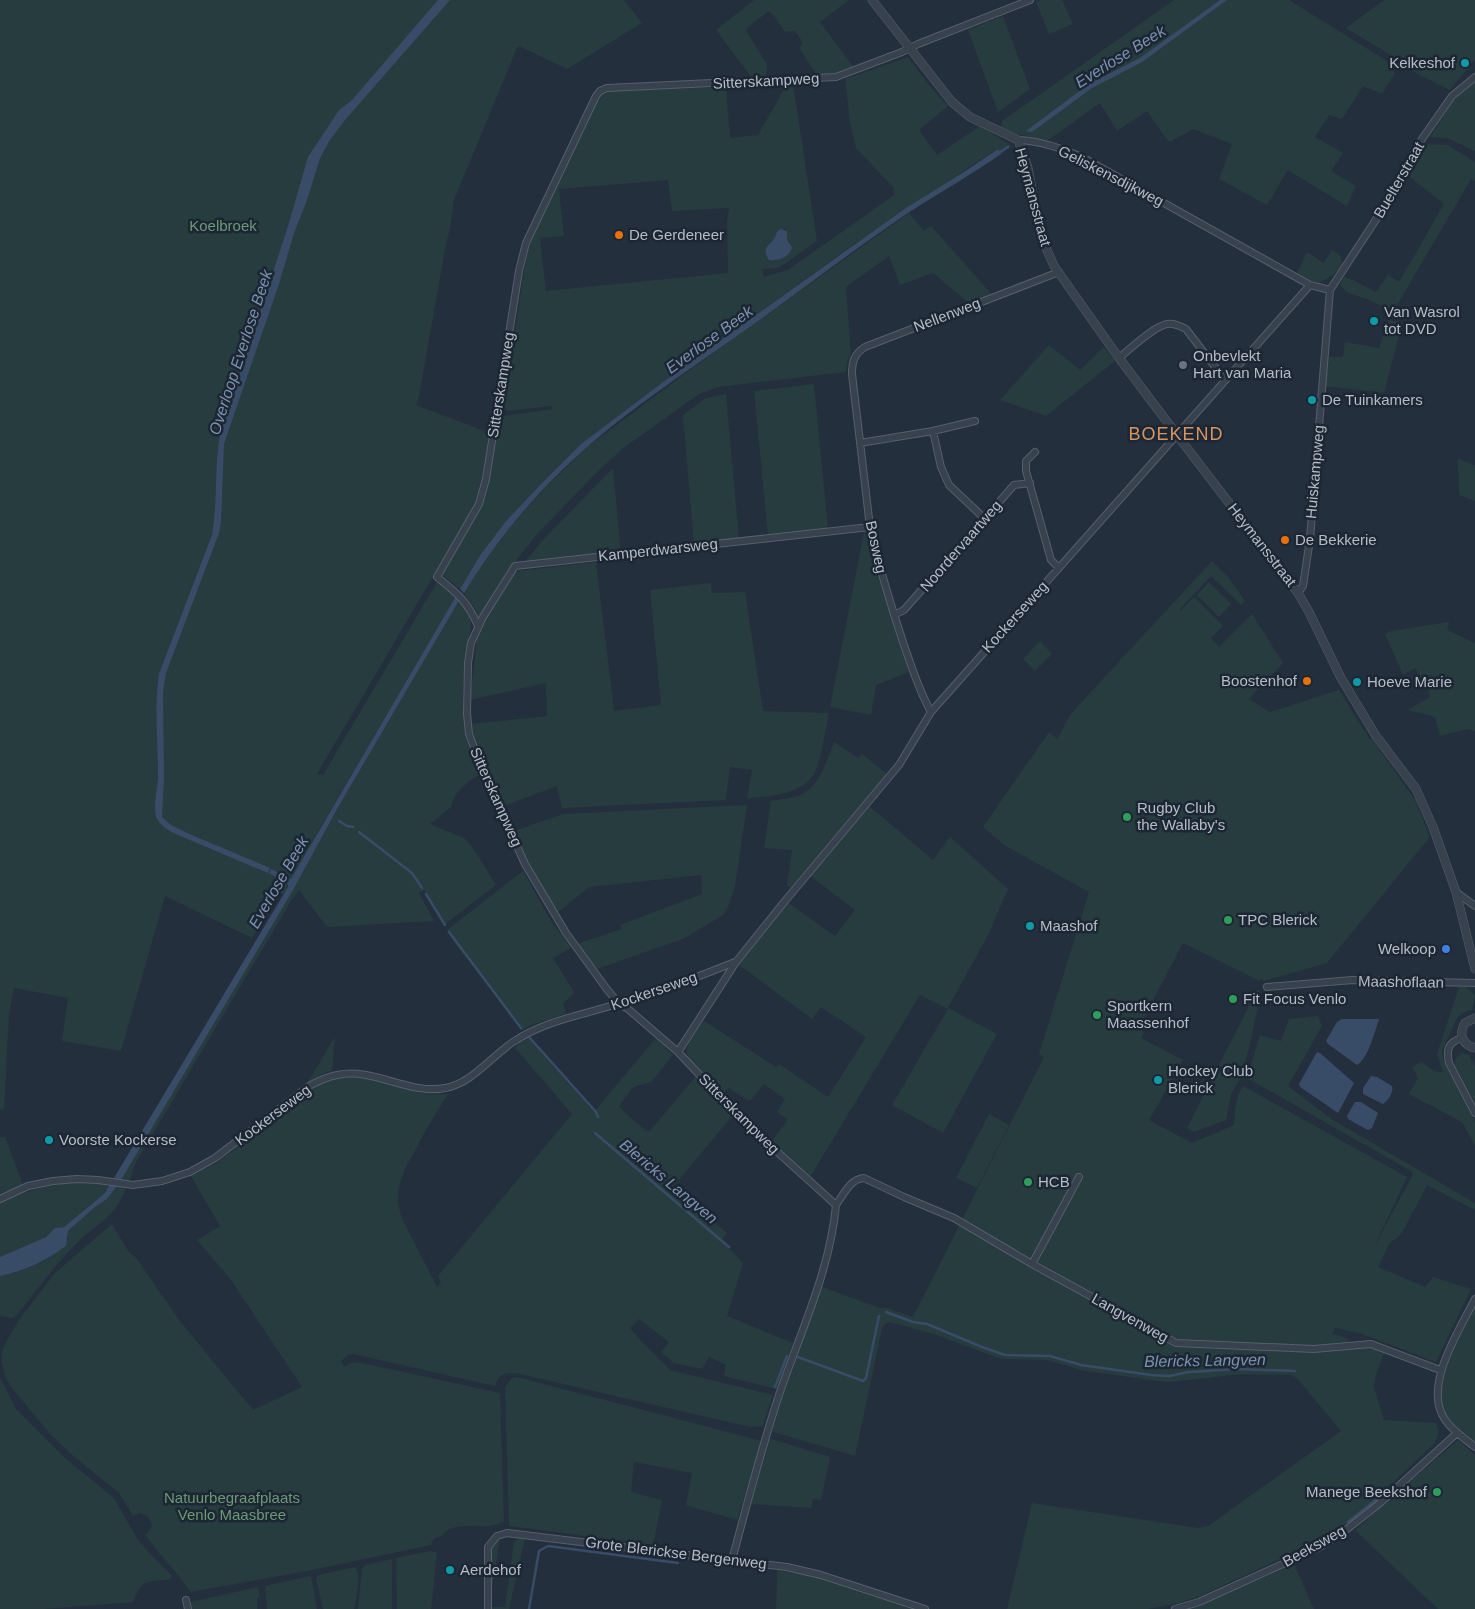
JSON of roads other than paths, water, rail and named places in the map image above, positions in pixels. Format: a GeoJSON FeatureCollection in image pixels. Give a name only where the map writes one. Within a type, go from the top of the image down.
{"type":"FeatureCollection","features":[{"type":"Feature","properties":{"kind":"street","name":"Geliskensdijkweg"},"geometry":{"type":"LineString","coordinates":[[872,0],[952,102],[964,112],[992,129],[1018,140],[1050,144],[1082,157],[1310,284],[1330,290]]}},
{"type":"Feature","properties":{"kind":"street","name":"Sitterskampweg"},"geometry":{"type":"LineString","coordinates":[[836,1205],[743,1121],[678,1052],[628,1009],[619,1004],[566,932],[525,864],[480,767],[469,734],[467,714],[468,663],[478,626],[464,599],[437,577],[479,504],[486,479],[519,271],[526,243],[600,91],[607,88],[836,77],[1030,0]]}},
{"type":"Feature","properties":{"kind":"street","name":"Buelterstraat"},"geometry":{"type":"LineString","coordinates":[[1330,290],[1375,221],[1422,139],[1452,96],[1475,77]]}},
{"type":"Feature","properties":{"kind":"street","name":"Heymansstraat"},"geometry":{"type":"LineString","coordinates":[[1018,140],[1028,168],[1043,241],[1054,266],[1119,358],[1298,593],[1341,678],[1376,736],[1416,789],[1433,827],[1456,892],[1475,969]]}},
{"type":"Feature","properties":{"kind":"street","name":"Nellenweg"},"geometry":{"type":"LineString","coordinates":[[852,374],[852,363],[857,352],[865,347],[1059,272]]}},
{"type":"Feature","properties":{"kind":"street","name":"Kockerseweg"},"geometry":{"type":"LineString","coordinates":[[678,1052],[736,962],[899,765],[931,712],[1310,284]]}},
{"type":"Feature","properties":{"kind":"street","name":"Huiskampweg"},"geometry":{"type":"LineString","coordinates":[[1298,593],[1303,586],[1310,538],[1330,290]]}},
{"type":"Feature","properties":{"kind":"street"},"geometry":{"type":"LineString","coordinates":[[1119,358],[1157,328],[1166,324],[1178,324],[1186,329],[1225,380]]}},
{"type":"Feature","properties":{"kind":"street","name":"Bosweg"},"geometry":{"type":"LineString","coordinates":[[852,374],[870,527],[879,567],[922,697],[931,712]]}},
{"type":"Feature","properties":{"kind":"street"},"geometry":{"type":"LineString","coordinates":[[860,443],[933,431],[975,421]]}},
{"type":"Feature","properties":{"kind":"street"},"geometry":{"type":"LineString","coordinates":[[933,431],[941,467],[949,484],[985,519]]}},
{"type":"Feature","properties":{"kind":"street"},"geometry":{"type":"LineString","coordinates":[[1035,452],[1026,461],[1026,471],[1052,560],[1059,568]]}},
{"type":"Feature","properties":{"kind":"street","name":"Noordervaartweg"},"geometry":{"type":"LineString","coordinates":[[894,615],[904,610],[1014,485],[1030,483]]}},
{"type":"Feature","properties":{"kind":"street","name":"Kamperdwarsweg"},"geometry":{"type":"LineString","coordinates":[[478,626],[515,566],[870,527]]}},
{"type":"Feature","properties":{"kind":"street"},"geometry":{"type":"LineString","coordinates":[[1456,892],[1475,906]]}},
{"type":"Feature","properties":{"kind":"street","name":"Kockerseweg"},"geometry":{"type":"LineString","coordinates":[[0,1199],[28,1186],[53,1181],[98,1180],[133,1185],[162,1181],[190,1172],[215,1158],[309,1086],[324,1078],[338,1074],[352,1074],[429,1089],[446,1088],[461,1084],[513,1042],[532,1031],[619,1004],[713,972],[736,962]]}},
{"type":"Feature","properties":{"kind":"street","name":"Maashoflaan"},"geometry":{"type":"LineString","coordinates":[[1267,987],[1352,980],[1475,983]]}},
{"type":"Feature","properties":{"kind":"street"},"geometry":{"type":"LineString","coordinates":[[1475,1018],[1464,1023],[1461,1033],[1467,1045],[1475,1048]]}},
{"type":"Feature","properties":{"kind":"street"},"geometry":{"type":"LineString","coordinates":[[1462,1038],[1451,1042],[1448,1048],[1448,1055],[1450,1063],[1475,1113]]}},
{"type":"Feature","properties":{"kind":"street"},"geometry":{"type":"LineString","coordinates":[[1032,1264],[1079,1177]]}},
{"type":"Feature","properties":{"kind":"street","name":"Langvenweg"},"geometry":{"type":"LineString","coordinates":[[836,1205],[853,1181],[858,1178],[864,1178],[954,1218],[1032,1264],[1176,1343],[1314,1349],[1371,1344],[1440,1370]]}},
{"type":"Feature","properties":{"kind":"street"},"geometry":{"type":"LineString","coordinates":[[732,1560],[767,1432],[811,1308],[834,1231],[836,1205]]}},
{"type":"Feature","properties":{"kind":"street"},"geometry":{"type":"LineString","coordinates":[[1475,1299],[1440,1370],[1438,1385],[1438,1402],[1443,1417],[1457,1433],[1475,1447]]}},
{"type":"Feature","properties":{"kind":"street","name":"Beeksweg"},"geometry":{"type":"LineString","coordinates":[[1175,1609],[1199,1602],[1318,1548],[1342,1533],[1380,1503],[1457,1433]]}},
{"type":"Feature","properties":{"kind":"street","name":"Grote Blerickse Bergenweg"},"geometry":{"type":"LineString","coordinates":[[488,1609],[488,1547],[497,1536],[507,1533],[787,1567],[821,1575],[925,1609]]}},
{"type":"Feature","properties":{"kind":"street"},"geometry":{"type":"LineString","coordinates":[[186,1600],[188,1609]]}},
{"type":"Feature","properties":{"kind":"water"},"geometry":{"type":"Polygon","coordinates":[[[438,0],[450,0],[345,120],[330,140],[320,158],[224,444],[219,533],[166,673],[163,692],[164,778],[162,817],[171,825],[187,833],[270,868],[268,873],[178,835],[163,827],[157,819],[155,804],[158,776],[156,712],[159,674],[212,535],[220,435],[289,223],[308,157],[339,110],[352,100],[438,0]]]}},
{"type":"Feature","properties":{"kind":"water"},"geometry":{"type":"Polygon","coordinates":[[[1220,0],[1227,0],[1142,62],[1092,88],[1032,132],[1026,131],[1089,84],[1140,58],[1220,0]]]}},
{"type":"Feature","properties":{"kind":"water"},"geometry":{"type":"Polygon","coordinates":[[[998,149],[1001,154],[886,228],[621,419],[550,482],[504,535],[464,593],[460,589],[481,554],[506,521],[581,444],[683,367],[906,208],[998,149]]]}},
{"type":"Feature","properties":{"kind":"water"},"geometry":{"type":"Polygon","coordinates":[[[780,229],[787,231],[787,240],[792,247],[791,250],[784,258],[769,260],[766,249],[780,229]]]}},
{"type":"Feature","properties":{"kind":"water"},"geometry":{"type":"Polygon","coordinates":[[[456,596],[460,599],[336,811],[293,890],[121,1180],[114,1178],[288,887],[288,884],[269,873],[271,869],[291,879],[456,596]]]}},
{"type":"Feature","properties":{"kind":"water"},"geometry":{"type":"Polygon","coordinates":[[[1342,1019],[1379,1019],[1368,1051],[1357,1065],[1326,1041],[1337,1022],[1342,1019]]]}},
{"type":"Feature","properties":{"kind":"water"},"geometry":{"type":"Polygon","coordinates":[[[1317,1052],[1354,1083],[1338,1113],[1300,1087],[1299,1084],[1317,1052]]]}},
{"type":"Feature","properties":{"kind":"water"},"geometry":{"type":"Polygon","coordinates":[[[1371,1076],[1377,1077],[1392,1086],[1390,1096],[1383,1104],[1363,1094],[1363,1088],[1371,1076]]]}},
{"type":"Feature","properties":{"kind":"water"},"geometry":{"type":"Polygon","coordinates":[[[1355,1102],[1361,1102],[1378,1113],[1372,1128],[1368,1130],[1348,1119],[1347,1116],[1355,1102]]]}},
{"type":"Feature","properties":{"kind":"water"},"geometry":{"type":"Polygon","coordinates":[[[110,1184],[117,1186],[107,1199],[68,1231],[66,1246],[35,1265],[0,1276],[0,1257],[46,1237],[55,1228],[64,1227],[105,1193],[110,1184]]]}},
{"type":"Feature","properties":{"kind":"waterway","name":"Everlose Beek"},"geometry":{"type":"LineString","coordinates":[[997,154],[1008,147]]}},
{"type":"Feature","properties":{"kind":"waterway","name":"Blericks Langven"},"geometry":{"type":"LineString","coordinates":[[339,821],[353,827]]}},
{"type":"Feature","properties":{"kind":"waterway","name":"Blericks Langven"},"geometry":{"type":"LineString","coordinates":[[359,832],[412,873],[422,888]]}},
{"type":"Feature","properties":{"kind":"waterway","name":"Blericks Langven"},"geometry":{"type":"LineString","coordinates":[[426,894],[445,925]]}},
{"type":"Feature","properties":{"kind":"waterway","name":"Blericks Langven"},"geometry":{"type":"LineString","coordinates":[[449,932],[521,1028]]}},
{"type":"Feature","properties":{"kind":"waterway","name":"Blericks Langven"},"geometry":{"type":"LineString","coordinates":[[529,1037],[596,1112],[598,1117]]}},
{"type":"Feature","properties":{"kind":"waterway","name":"Blericks Langven"},"geometry":{"type":"LineString","coordinates":[[595,1133],[729,1247]]}},
{"type":"Feature","properties":{"kind":"waterway","name":"Blericks Langven"},"geometry":{"type":"LineString","coordinates":[[886,1312],[913,1322],[927,1324],[1005,1355],[1050,1356],[1081,1365],[1169,1376],[1189,1372],[1238,1369],[1295,1371]]}},
{"type":"Feature","properties":{"kind":"waterway","name":"Blericks Langven"},"geometry":{"type":"LineString","coordinates":[[798,1357],[863,1381],[866,1378],[879,1316]]}},
{"type":"Feature","properties":{"kind":"waterway"},"geometry":{"type":"LineString","coordinates":[[775,1387],[787,1356]]}},
{"type":"Feature","properties":{"kind":"waterway"},"geometry":{"type":"LineString","coordinates":[[1348,1522],[1387,1491]]}},
{"type":"Feature","properties":{"kind":"waterway"},"geometry":{"type":"LineString","coordinates":[[529,1609],[539,1551],[548,1546],[678,1563]]}},
{"type":"Feature","properties":{"kind":"place","name":"Kelkeshof"},"geometry":{"type":"Point","coordinates":[1465,63]}},
{"type":"Feature","properties":{"kind":"place","name":"De Gerdeneer"},"geometry":{"type":"Point","coordinates":[619,235]}},
{"type":"Feature","properties":{"kind":"place","name":"Van Wasrol tot DVD"},"geometry":{"type":"Point","coordinates":[1374,321]}},
{"type":"Feature","properties":{"kind":"place","name":"Onbevlekt Hart van Maria"},"geometry":{"type":"Point","coordinates":[1183,365]}},
{"type":"Feature","properties":{"kind":"place","name":"De Tuinkamers"},"geometry":{"type":"Point","coordinates":[1312,400]}},
{"type":"Feature","properties":{"kind":"place","name":"De Bekkerie"},"geometry":{"type":"Point","coordinates":[1285,540]}},
{"type":"Feature","properties":{"kind":"place","name":"Boostenhof"},"geometry":{"type":"Point","coordinates":[1307,681]}},
{"type":"Feature","properties":{"kind":"place","name":"Hoeve Marie"},"geometry":{"type":"Point","coordinates":[1357,682]}},
{"type":"Feature","properties":{"kind":"place","name":"Rugby Club the Wallaby's"},"geometry":{"type":"Point","coordinates":[1127,817]}},
{"type":"Feature","properties":{"kind":"place","name":"TPC Blerick"},"geometry":{"type":"Point","coordinates":[1228,920]}},
{"type":"Feature","properties":{"kind":"place","name":"Maashof"},"geometry":{"type":"Point","coordinates":[1030,926]}},
{"type":"Feature","properties":{"kind":"place","name":"Welkoop"},"geometry":{"type":"Point","coordinates":[1446,949]}},
{"type":"Feature","properties":{"kind":"place","name":"Fit Focus Venlo"},"geometry":{"type":"Point","coordinates":[1233,999]}},
{"type":"Feature","properties":{"kind":"place","name":"Sportkern Maassenhof"},"geometry":{"type":"Point","coordinates":[1097,1015]}},
{"type":"Feature","properties":{"kind":"place","name":"Hockey Club Blerick"},"geometry":{"type":"Point","coordinates":[1158,1080]}},
{"type":"Feature","properties":{"kind":"place","name":"Voorste Kockerse"},"geometry":{"type":"Point","coordinates":[49,1140]}},
{"type":"Feature","properties":{"kind":"place","name":"HCB"},"geometry":{"type":"Point","coordinates":[1028,1182]}},
{"type":"Feature","properties":{"kind":"place","name":"Manege Beekshof"},"geometry":{"type":"Point","coordinates":[1437,1492]}},
{"type":"Feature","properties":{"kind":"place","name":"Aerdehof"},"geometry":{"type":"Point","coordinates":[450,1570]}},
{"type":"Feature","properties":{"kind":"district","name":"BOEKEND"},"geometry":{"type":"Point","coordinates":[1176,434]}},
{"type":"Feature","properties":{"kind":"park label","name":"Koelbroek"},"geometry":{"type":"Point","coordinates":[223,226]}},
{"type":"Feature","properties":{"kind":"park label","name":"Natuurbegraafplaats Venlo Maasbree"},"geometry":{"type":"Point","coordinates":[232,1506]}},
{"type":"Feature","properties":{"kind":"water label","name":"Overloop Everlose Beek"},"geometry":{"type":"Point","coordinates":[240,352]}}]}
